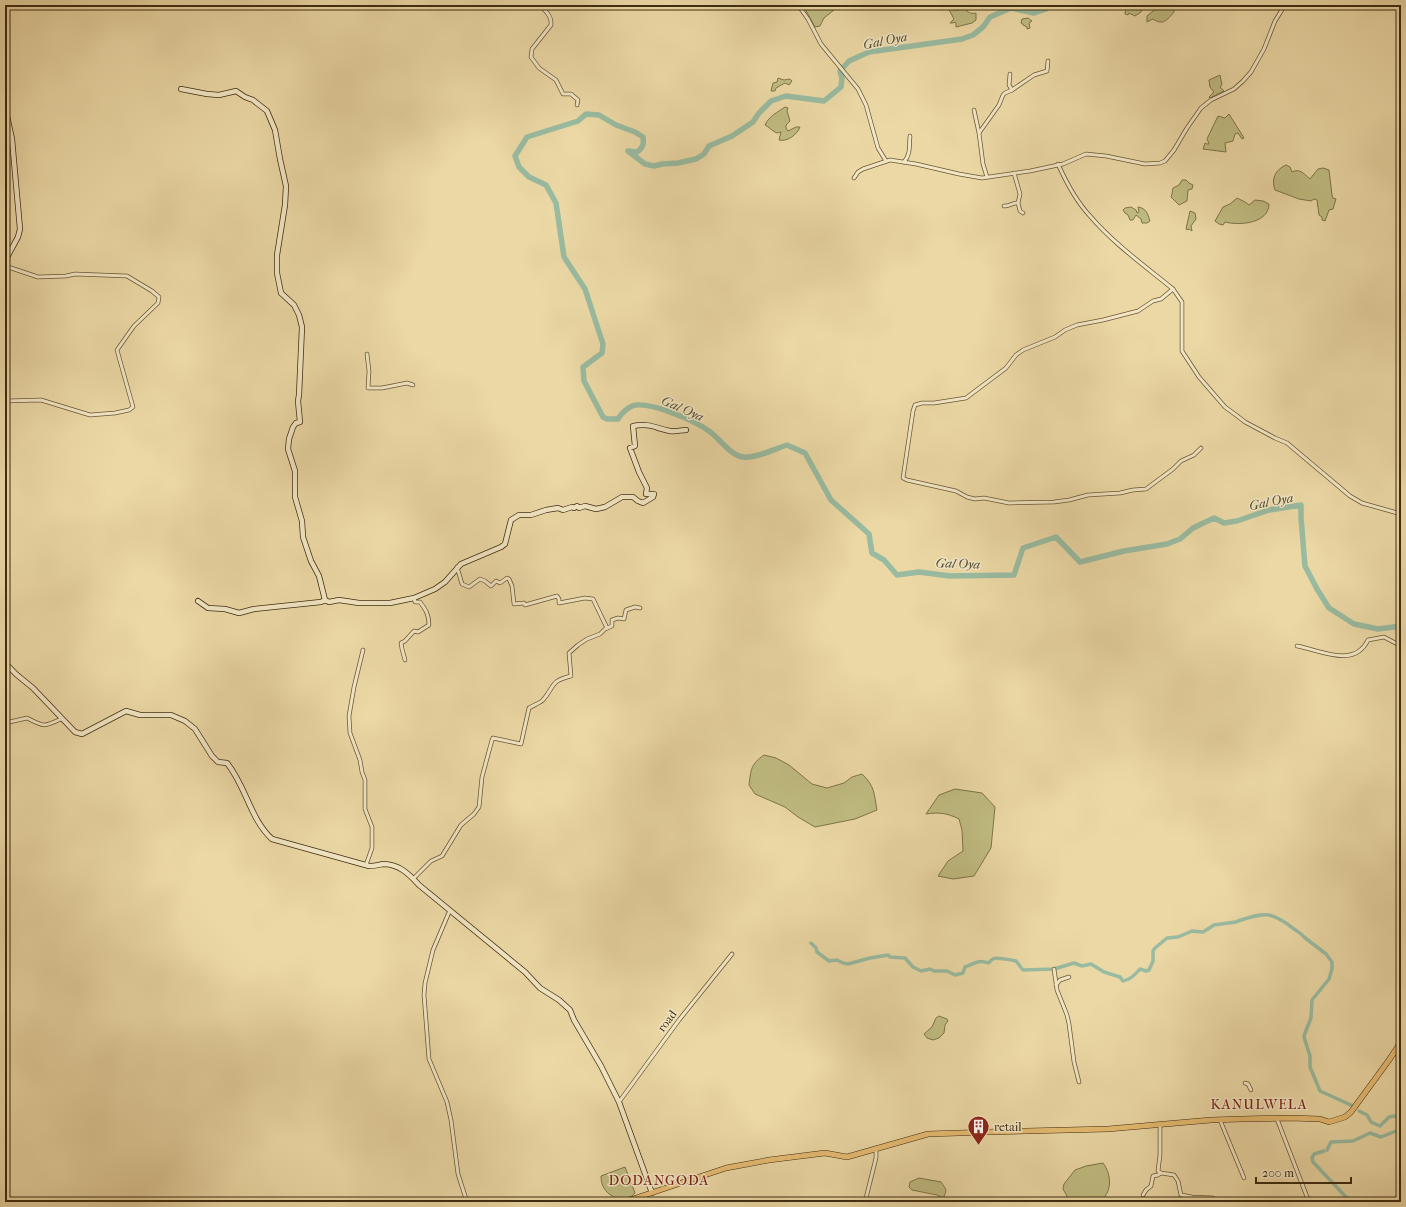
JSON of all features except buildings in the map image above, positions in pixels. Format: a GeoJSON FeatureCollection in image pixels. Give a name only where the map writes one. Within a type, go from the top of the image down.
{"type":"FeatureCollection","features":[{"type":"Feature","properties":{"kind":"main road"},"geometry":{"type":"LineString","coordinates":[[5,37],[5,44]]}},
{"type":"Feature","properties":{"kind":"main road"},"geometry":{"type":"LineString","coordinates":[[181,89],[219,95],[236,91],[245,97],[254,100],[267,111],[275,130],[286,186],[285,205],[277,255],[279,285],[281,293],[294,305],[299,315],[302,328],[300,395],[298,401],[300,422],[296,423],[293,427],[289,438],[288,449],[295,471],[295,497],[302,521],[302,532],[311,561],[319,576],[325,600]]}},
{"type":"Feature","properties":{"kind":"main road"},"geometry":{"type":"LineString","coordinates":[[5,107],[12,139],[20,229],[18,237],[5,261]]}},
{"type":"Feature","properties":{"kind":"main road"},"geometry":{"type":"LineString","coordinates":[[198,602],[208,608],[225,609],[239,613],[254,609],[321,602],[325,600],[329,602],[338,600],[390,603],[414,598],[435,589],[445,582],[461,564],[505,544],[511,520],[519,515],[558,508],[563,510],[577,506],[579,508],[585,506],[596,509],[605,507],[622,497],[633,497],[638,501],[643,502],[653,498],[654,494],[646,494],[647,488],[638,472],[630,448],[635,446],[632,426],[653,426],[672,432],[686,430]]}},
{"type":"Feature","properties":{"kind":"main road"},"geometry":{"type":"LineString","coordinates":[[5,662],[17,675],[33,688],[61,718],[76,732],[82,734],[126,711],[140,715],[171,715],[185,721],[195,729],[212,756],[218,762],[227,763],[262,828],[272,839],[366,865],[393,866],[405,871],[525,972],[540,988],[567,1007],[601,1066],[619,1102],[652,1193]]}},
{"type":"Feature","properties":{"kind":"main road"},"geometry":{"type":"LineString","coordinates":[[624,1202],[726,1168],[769,1160],[825,1153],[847,1157],[876,1148],[935,1134],[1108,1129],[1220,1120],[1320,1119],[1330,1122],[1345,1117],[1351,1112],[1401,1042]]}},
{"type":"Feature","properties":{"kind":"street"},"geometry":{"type":"LineString","coordinates":[[538,5],[547,12],[551,20],[551,24],[532,49],[531,57],[538,68],[556,80],[563,94],[571,94],[578,100],[577,105]]}},
{"type":"Feature","properties":{"kind":"street"},"geometry":{"type":"LineString","coordinates":[[798,5],[808,19],[821,44],[858,89],[866,105],[877,146],[886,161]]}},
{"type":"Feature","properties":{"kind":"street"},"geometry":{"type":"LineString","coordinates":[[854,178],[858,172],[890,160],[982,178],[1063,164],[1086,154],[1106,156],[1145,164],[1156,164],[1165,161],[1174,150],[1201,108],[1211,100],[1234,89],[1251,72],[1264,49],[1281,7],[1285,5]]}},
{"type":"Feature","properties":{"kind":"street"},"geometry":{"type":"LineString","coordinates":[[979,133],[999,106],[1003,95],[1034,75],[1047,71],[1048,61]]}},
{"type":"Feature","properties":{"kind":"street"},"geometry":{"type":"LineString","coordinates":[[1010,74],[1009,81],[1012,90]]}},
{"type":"Feature","properties":{"kind":"street"},"geometry":{"type":"LineString","coordinates":[[974,110],[983,164],[987,177]]}},
{"type":"Feature","properties":{"kind":"street"},"geometry":{"type":"LineString","coordinates":[[904,162],[909,153],[910,136]]}},
{"type":"Feature","properties":{"kind":"street"},"geometry":{"type":"LineString","coordinates":[[1058,164],[1066,182],[1089,215],[1113,240],[1173,289],[1182,302],[1182,351],[1199,377],[1226,407],[1245,422],[1274,438],[1287,443],[1350,496],[1362,503],[1401,514]]}},
{"type":"Feature","properties":{"kind":"street"},"geometry":{"type":"LineString","coordinates":[[1014,173],[1020,194],[1018,203],[1020,211],[1023,213]]}},
{"type":"Feature","properties":{"kind":"street"},"geometry":{"type":"LineString","coordinates":[[1004,206],[1015,202],[1018,203]]}},
{"type":"Feature","properties":{"kind":"street"},"geometry":{"type":"LineString","coordinates":[[5,266],[38,277],[66,276],[75,274],[127,276],[159,297],[158,303],[134,326],[117,350],[133,407],[128,410],[115,413],[90,415],[41,400],[5,400]]}},
{"type":"Feature","properties":{"kind":"street"},"geometry":{"type":"LineString","coordinates":[[1173,289],[1162,299],[1153,301],[1138,311],[1077,325],[1065,330],[1055,337],[1023,350],[1016,355],[1006,368],[966,398],[915,405],[903,478],[906,480],[956,491],[967,497],[975,499],[984,498],[1009,503],[1054,502],[1088,495],[1120,493],[1146,489],[1173,469],[1180,461],[1194,455],[1201,448]]}},
{"type":"Feature","properties":{"kind":"street"},"geometry":{"type":"LineString","coordinates":[[368,354],[368,388],[382,388],[407,383],[413,385]]}},
{"type":"Feature","properties":{"kind":"street"},"geometry":{"type":"LineString","coordinates":[[457,567],[462,584],[469,587],[480,579],[486,581],[491,586],[496,582],[500,583],[507,578],[509,579],[512,586],[514,604],[524,603],[524,605],[556,596],[559,599],[559,603],[585,598],[593,599],[607,628]]}},
{"type":"Feature","properties":{"kind":"street"},"geometry":{"type":"LineString","coordinates":[[406,660],[401,643],[405,641],[414,631],[418,632],[429,625],[429,616],[420,602],[415,602],[414,598]]}},
{"type":"Feature","properties":{"kind":"street"},"geometry":{"type":"LineString","coordinates":[[413,879],[431,861],[442,856],[461,825],[479,807],[482,776],[493,738],[521,744],[530,708],[542,701],[549,689],[559,679],[571,676],[569,653],[587,639],[600,634],[612,626],[612,620],[618,618],[624,619],[626,610],[635,606],[640,608]]}},
{"type":"Feature","properties":{"kind":"street"},"geometry":{"type":"LineString","coordinates":[[1296,646],[1306,647],[1321,653],[1345,656],[1356,653],[1365,647],[1368,640],[1384,637],[1401,646]]}},
{"type":"Feature","properties":{"kind":"street"},"geometry":{"type":"LineString","coordinates":[[363,650],[349,716],[350,733],[360,760],[365,780],[365,810],[372,827],[372,848],[366,865]]}},
{"type":"Feature","properties":{"kind":"street"},"geometry":{"type":"LineString","coordinates":[[5,723],[27,718],[39,725],[44,725],[50,724],[61,718]]}},
{"type":"Feature","properties":{"kind":"street"},"geometry":{"type":"LineString","coordinates":[[450,910],[434,950],[425,982],[424,995],[429,1059],[446,1102],[451,1120],[458,1174],[467,1202]]}},
{"type":"Feature","properties":{"kind":"street","name":"road"},"geometry":{"type":"LineString","coordinates":[[619,1102],[679,1020],[732,954]]}},
{"type":"Feature","properties":{"kind":"street"},"geometry":{"type":"LineString","coordinates":[[1054,969],[1059,998],[1068,1020],[1074,1062],[1079,1082]]}},
{"type":"Feature","properties":{"kind":"street"},"geometry":{"type":"LineString","coordinates":[[1056,984],[1060,980],[1069,977]]}},
{"type":"Feature","properties":{"kind":"street"},"geometry":{"type":"LineString","coordinates":[[1245,1083],[1248,1084],[1251,1090]]}},
{"type":"Feature","properties":{"kind":"street"},"geometry":{"type":"LineString","coordinates":[[1277,1119],[1309,1202]]}},
{"type":"Feature","properties":{"kind":"street"},"geometry":{"type":"LineString","coordinates":[[1220,1120],[1244,1178]]}},
{"type":"Feature","properties":{"kind":"street"},"geometry":{"type":"LineString","coordinates":[[1160,1125],[1160,1155],[1158,1171],[1161,1173]]}},
{"type":"Feature","properties":{"kind":"street"},"geometry":{"type":"LineString","coordinates":[[865,1202],[876,1158],[876,1148]]}},
{"type":"Feature","properties":{"kind":"street"},"geometry":{"type":"LineString","coordinates":[[1142,1196],[1151,1186],[1153,1176],[1158,1176],[1161,1173],[1174,1176],[1178,1181],[1181,1195],[1213,1198],[1216,1202]]}},
{"type":"Feature","properties":{"kind":"shaded area"},"geometry":{"type":"Polygon","coordinates":[[[803,5],[828,5],[834,10],[824,18],[820,26],[815,27],[803,5]]]}},
{"type":"Feature","properties":{"kind":"shaded area"},"geometry":{"type":"Polygon","coordinates":[[[1126,5],[1143,5],[1141,12],[1135,16],[1129,13],[1128,15],[1125,14],[1126,5]]]}},
{"type":"Feature","properties":{"kind":"shaded area"},"geometry":{"type":"Polygon","coordinates":[[[1158,5],[1173,5],[1174,12],[1165,21],[1160,22],[1153,19],[1147,22],[1147,16],[1158,7],[1158,5]]]}},
{"type":"Feature","properties":{"kind":"shaded area"},"geometry":{"type":"Polygon","coordinates":[[[947,6],[951,9],[957,10],[965,8],[970,13],[976,13],[976,20],[972,23],[956,27],[956,23],[950,23],[954,19],[947,6]]]}},
{"type":"Feature","properties":{"kind":"shaded area"},"geometry":{"type":"Polygon","coordinates":[[[1028,18],[1032,21],[1029,23],[1030,28],[1027,29],[1027,27],[1021,23],[1022,19],[1028,18]]]}},
{"type":"Feature","properties":{"kind":"shaded area"},"geometry":{"type":"Polygon","coordinates":[[[1220,75],[1222,85],[1220,87],[1224,91],[1210,98],[1209,97],[1214,92],[1210,87],[1209,80],[1220,75]]]}},
{"type":"Feature","properties":{"kind":"shaded area"},"geometry":{"type":"Polygon","coordinates":[[[778,78],[784,80],[790,79],[792,81],[789,85],[785,83],[776,88],[775,91],[771,91],[773,83],[777,82],[778,78]]]}},
{"type":"Feature","properties":{"kind":"shaded area"},"geometry":{"type":"Polygon","coordinates":[[[785,107],[788,108],[787,111],[790,121],[786,125],[788,131],[796,127],[800,127],[797,133],[791,137],[785,140],[779,140],[781,132],[777,133],[765,125],[771,117],[785,107]]]}},
{"type":"Feature","properties":{"kind":"shaded area"},"geometry":{"type":"Polygon","coordinates":[[[1229,114],[1244,138],[1242,139],[1238,133],[1235,134],[1233,141],[1225,143],[1226,152],[1203,149],[1205,143],[1209,144],[1207,139],[1218,116],[1225,118],[1229,114]]]}},
{"type":"Feature","properties":{"kind":"shaded area"},"geometry":{"type":"Polygon","coordinates":[[[1286,165],[1290,167],[1292,172],[1300,171],[1310,179],[1318,169],[1323,168],[1329,170],[1332,195],[1333,198],[1336,199],[1333,209],[1329,210],[1325,221],[1322,220],[1322,217],[1319,215],[1317,200],[1314,199],[1311,201],[1299,199],[1275,190],[1273,182],[1275,175],[1279,169],[1286,165]]]}},
{"type":"Feature","properties":{"kind":"shaded area"},"geometry":{"type":"Polygon","coordinates":[[[1182,180],[1186,180],[1193,185],[1192,189],[1188,190],[1187,201],[1179,205],[1171,197],[1173,188],[1179,185],[1182,180]]]}},
{"type":"Feature","properties":{"kind":"shaded area"},"geometry":{"type":"Polygon","coordinates":[[[1237,198],[1249,205],[1255,200],[1263,201],[1269,204],[1268,210],[1259,219],[1253,222],[1238,224],[1225,222],[1223,225],[1215,221],[1223,207],[1230,204],[1237,198]]]}},
{"type":"Feature","properties":{"kind":"shaded area"},"geometry":{"type":"Polygon","coordinates":[[[1131,207],[1136,210],[1137,213],[1139,212],[1138,207],[1145,210],[1150,221],[1147,223],[1142,223],[1141,219],[1136,215],[1133,220],[1130,220],[1128,215],[1123,210],[1131,207]]]}},
{"type":"Feature","properties":{"kind":"shaded area"},"geometry":{"type":"Polygon","coordinates":[[[1190,211],[1195,213],[1196,219],[1191,226],[1192,231],[1186,229],[1190,211]]]}},
{"type":"Feature","properties":{"kind":"shaded area"},"geometry":{"type":"Polygon","coordinates":[[[764,755],[776,758],[789,765],[812,784],[827,788],[844,783],[852,777],[862,774],[872,786],[877,810],[855,819],[815,827],[785,807],[755,794],[749,785],[751,771],[756,761],[764,755]]]}},
{"type":"Feature","properties":{"kind":"shaded area"},"geometry":{"type":"Polygon","coordinates":[[[955,789],[982,793],[995,807],[991,848],[974,876],[953,879],[938,876],[948,861],[963,851],[962,830],[959,819],[951,815],[935,813],[926,814],[939,795],[955,789]]]}},
{"type":"Feature","properties":{"kind":"shaded area"},"geometry":{"type":"Polygon","coordinates":[[[939,1016],[947,1019],[948,1021],[945,1025],[944,1033],[939,1038],[933,1040],[927,1038],[924,1034],[932,1027],[936,1018],[939,1016]]]}},
{"type":"Feature","properties":{"kind":"shaded area"},"geometry":{"type":"Polygon","coordinates":[[[1103,1163],[1108,1173],[1110,1184],[1109,1189],[1103,1199],[1098,1202],[1068,1202],[1068,1198],[1063,1189],[1064,1184],[1075,1170],[1086,1166],[1103,1163]]]}},
{"type":"Feature","properties":{"kind":"shaded area"},"geometry":{"type":"Polygon","coordinates":[[[625,1167],[635,1193],[632,1196],[620,1200],[606,1191],[602,1185],[601,1176],[625,1167]]]}},
{"type":"Feature","properties":{"kind":"shaded area"},"geometry":{"type":"Polygon","coordinates":[[[919,1178],[941,1182],[946,1190],[943,1198],[937,1195],[912,1190],[909,1187],[910,1182],[919,1178]]]}},
{"type":"Feature","properties":{"kind":"waterway","name":"Gal Oya"},"geometry":{"type":"LineString","coordinates":[[1052,5],[1046,9],[1034,13],[1011,8],[990,17],[983,27],[973,35],[962,39],[869,52],[849,61],[840,71],[842,78],[841,87],[824,101],[786,96],[771,101],[759,113],[753,122],[732,136],[709,146],[704,154],[696,159],[654,166],[645,164],[628,151],[637,152],[641,149],[643,146],[643,137],[635,132],[616,125],[599,115],[586,114],[578,121],[527,137],[515,156],[519,167],[529,177],[546,185],[556,203],[564,257],[585,289],[603,344],[602,353],[583,367],[584,381],[603,417],[607,419],[618,419],[632,406],[649,406],[671,412],[702,427],[713,434],[734,454],[739,456],[753,457],[787,445],[805,453],[831,500],[869,534],[872,553],[884,560],[897,575],[919,572],[950,576],[1014,575],[1023,548],[1056,537],[1080,562],[1124,551],[1167,544],[1180,539],[1193,528],[1214,518],[1224,523],[1237,521],[1269,510],[1301,505],[1305,566],[1329,608],[1354,624],[1378,629],[1401,626]]}},
{"type":"Feature","properties":{"kind":"waterway"},"geometry":{"type":"LineString","coordinates":[[1238,921],[1255,916],[1273,916],[1301,934],[1326,954],[1332,962],[1332,969],[1329,979],[1312,1000],[1311,1018],[1304,1037],[1310,1056],[1310,1067],[1320,1091],[1353,1106]]}},
{"type":"Feature","properties":{"kind":"waterway"},"geometry":{"type":"LineString","coordinates":[[811,943],[816,948],[817,952],[829,961],[837,960],[848,964],[888,955],[890,957],[905,958],[913,967],[921,971],[930,969],[934,971],[947,971],[955,975],[963,973],[965,967],[974,963],[988,963],[994,958],[1016,961],[1023,970],[1054,969],[1074,963],[1082,966],[1091,964],[1104,972],[1120,977],[1123,981],[1128,980],[1140,969],[1146,971],[1149,970],[1153,961],[1153,951],[1167,938],[1178,937],[1192,931],[1203,932],[1214,925],[1236,922]]}},
{"type":"Feature","properties":{"kind":"waterway"},"geometry":{"type":"LineString","coordinates":[[1359,1111],[1367,1115],[1371,1122],[1380,1126],[1389,1117],[1395,1116],[1401,1120]]}},
{"type":"Feature","properties":{"kind":"waterway"},"geometry":{"type":"LineString","coordinates":[[1327,1150],[1331,1142],[1353,1141],[1370,1133],[1381,1137],[1401,1129]]}},
{"type":"Feature","properties":{"kind":"waterway"},"geometry":{"type":"LineString","coordinates":[[1324,1151],[1314,1154],[1312,1158],[1313,1162],[1346,1197],[1353,1202]]}},
{"type":"Feature","properties":{"kind":"place","name":"retail"},"geometry":{"type":"Point","coordinates":[978,1146]}},
{"type":"Feature","properties":{"kind":"district","name":"KANULWELA"},"geometry":{"type":"Point","coordinates":[1259,1104]}},
{"type":"Feature","properties":{"kind":"district","name":"DODANGODA"},"geometry":{"type":"Point","coordinates":[659,1180]}}]}
